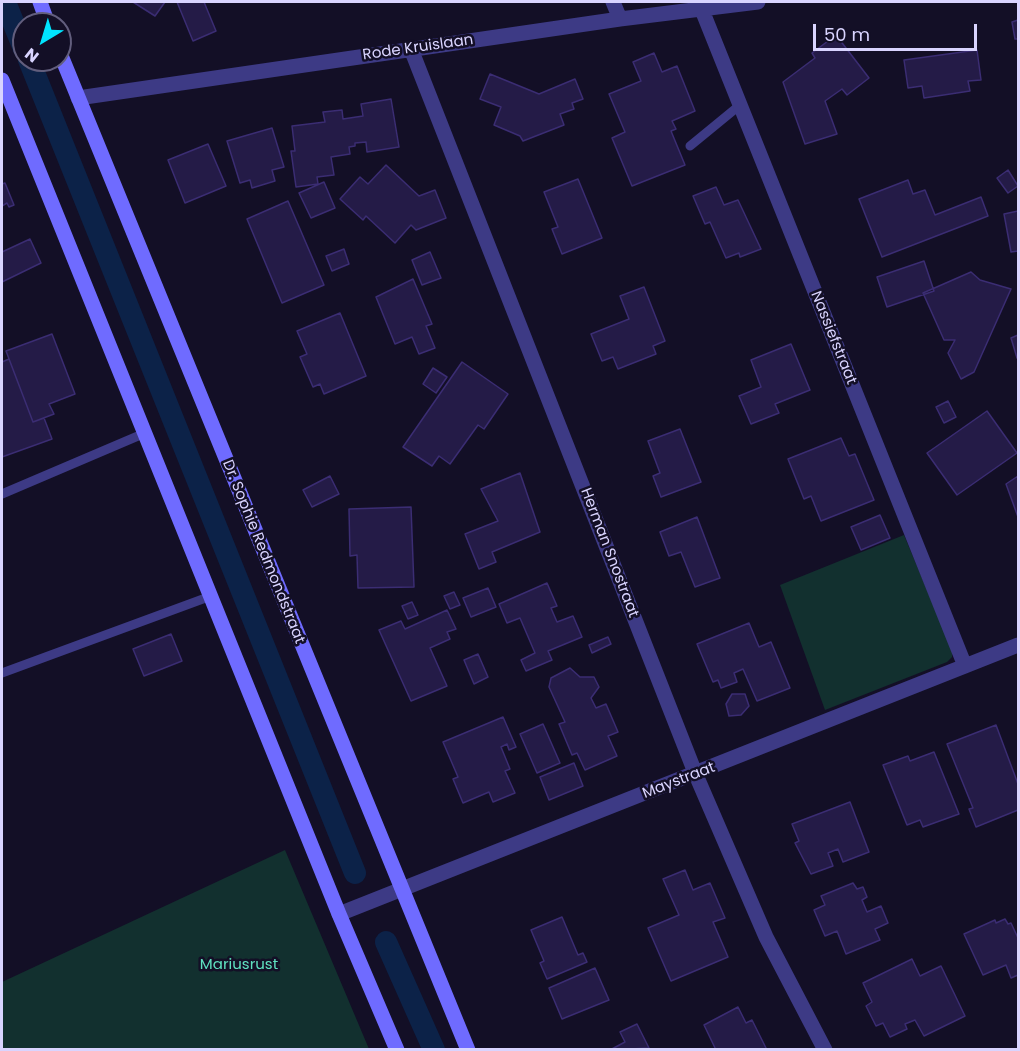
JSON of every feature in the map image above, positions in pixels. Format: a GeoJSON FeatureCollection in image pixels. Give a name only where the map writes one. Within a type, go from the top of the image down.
{"type":"FeatureCollection","features":[{"type":"Feature","properties":{"kind":"street"},"geometry":{"type":"LineString","coordinates":[[613,2],[620,19]]}},
{"type":"Feature","properties":{"kind":"street","name":"Rode Kruislaan"},"geometry":{"type":"LineString","coordinates":[[78,98],[620,19],[758,2]]}},
{"type":"Feature","properties":{"kind":"street","name":"Nassiefstraat"},"geometry":{"type":"LineString","coordinates":[[702,10],[965,666]]}},
{"type":"Feature","properties":{"kind":"street","name":"Herman Snostraat"},"geometry":{"type":"LineString","coordinates":[[411,49],[696,775],[766,937],[825,1050]]}},
{"type":"Feature","properties":{"kind":"street","name":"Dr. Sophie Redmondstraat"},"geometry":{"type":"LineString","coordinates":[[68,72],[468,1050]]}},
{"type":"Feature","properties":{"kind":"street"},"geometry":{"type":"LineString","coordinates":[[2,80],[339,914],[397,1050]]}},
{"type":"Feature","properties":{"kind":"street","name":"Maystraat"},"geometry":{"type":"LineString","coordinates":[[339,914],[696,775],[1018,645]]}},
{"type":"Feature","properties":{"kind":"lane"},"geometry":{"type":"LineString","coordinates":[[690,146],[740,105]]}},
{"type":"Feature","properties":{"kind":"lane"},"geometry":{"type":"LineString","coordinates":[[2,494],[145,433]]}},
{"type":"Feature","properties":{"kind":"lane"},"geometry":{"type":"LineString","coordinates":[[2,673],[211,596]]}},
{"type":"Feature","properties":{"kind":"green space"},"geometry":{"type":"Polygon","coordinates":[[[904,535],[952,650],[952,657],[947,662],[825,710],[780,585],[904,535]]]}},
{"type":"Feature","properties":{"kind":"green space","name":"Mariusrust"},"geometry":{"type":"Polygon","coordinates":[[[285,850],[369,1049],[2,1049],[2,982],[285,850]]]}},
{"type":"Feature","properties":{"kind":"building"},"geometry":{"type":"Polygon","coordinates":[[[133,2],[165,2],[155,16],[133,2]]]}},
{"type":"Feature","properties":{"kind":"building"},"geometry":{"type":"Polygon","coordinates":[[[177,2],[204,2],[216,31],[193,41],[177,2]]]}},
{"type":"Feature","properties":{"kind":"building"},"geometry":{"type":"Polygon","coordinates":[[[1018,20],[1018,39],[1015,39],[1012,22],[1018,20]]]}},
{"type":"Feature","properties":{"kind":"building"},"geometry":{"type":"Polygon","coordinates":[[[836,35],[869,78],[847,95],[842,89],[825,101],[837,134],[805,144],[783,82],[815,58],[812,53],[836,35]]]}},
{"type":"Feature","properties":{"kind":"building"},"geometry":{"type":"Polygon","coordinates":[[[977,50],[981,80],[968,81],[970,91],[924,98],[922,86],[908,88],[904,60],[977,50]]]}},
{"type":"Feature","properties":{"kind":"building"},"geometry":{"type":"Polygon","coordinates":[[[654,53],[662,72],[677,66],[695,111],[672,121],[676,129],[671,131],[685,165],[632,186],[612,138],[625,132],[609,94],[641,81],[633,62],[654,53]]]}},
{"type":"Feature","properties":{"kind":"building"},"geometry":{"type":"Polygon","coordinates":[[[490,74],[539,94],[575,79],[583,99],[572,103],[574,109],[560,114],[564,125],[523,141],[520,136],[494,125],[501,107],[480,99],[490,74]]]}},
{"type":"Feature","properties":{"kind":"building"},"geometry":{"type":"Polygon","coordinates":[[[391,99],[399,147],[367,152],[366,142],[355,143],[355,146],[349,147],[350,154],[331,157],[334,175],[317,177],[318,184],[296,187],[291,151],[295,151],[292,126],[325,122],[323,112],[342,110],[343,119],[363,116],[361,104],[391,99]]]}},
{"type":"Feature","properties":{"kind":"building"},"geometry":{"type":"Polygon","coordinates":[[[272,128],[284,167],[272,170],[275,181],[252,188],[250,180],[240,183],[227,141],[272,128]]]}},
{"type":"Feature","properties":{"kind":"building"},"geometry":{"type":"Polygon","coordinates":[[[208,144],[226,186],[185,203],[168,160],[208,144]]]}},
{"type":"Feature","properties":{"kind":"building"},"geometry":{"type":"Polygon","coordinates":[[[386,165],[419,196],[435,190],[446,218],[416,230],[411,225],[395,243],[366,216],[363,220],[340,199],[360,177],[368,184],[386,165]]]}},
{"type":"Feature","properties":{"kind":"building"},"geometry":{"type":"Polygon","coordinates":[[[1008,170],[1018,186],[1008,193],[997,178],[1008,170]]]}},
{"type":"Feature","properties":{"kind":"building"},"geometry":{"type":"Polygon","coordinates":[[[578,179],[602,238],[562,254],[552,229],[558,227],[544,192],[578,179]]]}},
{"type":"Feature","properties":{"kind":"building"},"geometry":{"type":"Polygon","coordinates":[[[908,180],[913,194],[925,190],[935,215],[981,197],[988,216],[882,257],[859,199],[908,180]]]}},
{"type":"Feature","properties":{"kind":"building"},"geometry":{"type":"Polygon","coordinates":[[[324,182],[335,208],[311,218],[299,193],[324,182]]]}},
{"type":"Feature","properties":{"kind":"building"},"geometry":{"type":"Polygon","coordinates":[[[5,183],[14,205],[9,207],[7,203],[2,206],[2,184],[5,183]]]}},
{"type":"Feature","properties":{"kind":"building"},"geometry":{"type":"Polygon","coordinates":[[[716,187],[724,205],[738,200],[761,249],[740,257],[739,253],[726,258],[710,222],[705,224],[693,196],[716,187]]]}},
{"type":"Feature","properties":{"kind":"building"},"geometry":{"type":"Polygon","coordinates":[[[288,201],[324,285],[282,303],[247,219],[288,201]]]}},
{"type":"Feature","properties":{"kind":"building"},"geometry":{"type":"Polygon","coordinates":[[[1018,211],[1018,251],[1011,252],[1004,214],[1018,211]]]}},
{"type":"Feature","properties":{"kind":"building"},"geometry":{"type":"Polygon","coordinates":[[[30,239],[41,263],[2,282],[2,252],[30,239]]]}},
{"type":"Feature","properties":{"kind":"building"},"geometry":{"type":"Polygon","coordinates":[[[344,249],[349,264],[332,271],[326,256],[344,249]]]}},
{"type":"Feature","properties":{"kind":"building"},"geometry":{"type":"Polygon","coordinates":[[[430,252],[441,278],[422,285],[412,260],[430,252]]]}},
{"type":"Feature","properties":{"kind":"building"},"geometry":{"type":"Polygon","coordinates":[[[924,261],[934,291],[887,307],[877,277],[924,261]]]}},
{"type":"Feature","properties":{"kind":"building"},"geometry":{"type":"Polygon","coordinates":[[[971,272],[980,280],[1011,289],[974,372],[961,379],[948,353],[955,340],[944,340],[923,293],[971,272]]]}},
{"type":"Feature","properties":{"kind":"building"},"geometry":{"type":"Polygon","coordinates":[[[413,279],[432,324],[426,326],[435,348],[419,354],[412,337],[395,344],[376,297],[413,279]]]}},
{"type":"Feature","properties":{"kind":"building"},"geometry":{"type":"Polygon","coordinates":[[[644,287],[665,341],[653,346],[656,354],[618,369],[613,357],[602,361],[591,334],[629,319],[620,296],[644,287]]]}},
{"type":"Feature","properties":{"kind":"building"},"geometry":{"type":"Polygon","coordinates":[[[340,313],[366,376],[324,394],[320,384],[313,387],[300,357],[307,354],[297,331],[340,313]]]}},
{"type":"Feature","properties":{"kind":"building"},"geometry":{"type":"Polygon","coordinates":[[[52,334],[75,394],[49,404],[54,414],[33,422],[6,351],[52,334]]]}},
{"type":"Feature","properties":{"kind":"building"},"geometry":{"type":"Polygon","coordinates":[[[1018,335],[1018,358],[1017,358],[1011,338],[1018,335]]]}},
{"type":"Feature","properties":{"kind":"building"},"geometry":{"type":"Polygon","coordinates":[[[791,344],[810,390],[775,404],[779,413],[751,424],[739,396],[761,387],[751,360],[791,344]]]}},
{"type":"Feature","properties":{"kind":"building"},"geometry":{"type":"Polygon","coordinates":[[[9,359],[33,422],[44,418],[52,439],[2,457],[2,362],[9,359]]]}},
{"type":"Feature","properties":{"kind":"building"},"geometry":{"type":"Polygon","coordinates":[[[462,362],[508,394],[484,429],[478,425],[450,464],[439,456],[432,466],[403,447],[462,362]]]}},
{"type":"Feature","properties":{"kind":"building"},"geometry":{"type":"Polygon","coordinates":[[[433,368],[447,377],[436,393],[423,384],[433,368]]]}},
{"type":"Feature","properties":{"kind":"building"},"geometry":{"type":"Polygon","coordinates":[[[948,401],[956,417],[944,423],[936,407],[948,401]]]}},
{"type":"Feature","properties":{"kind":"building"},"geometry":{"type":"Polygon","coordinates":[[[987,411],[1017,453],[957,495],[927,453],[987,411]]]}},
{"type":"Feature","properties":{"kind":"building"},"geometry":{"type":"Polygon","coordinates":[[[680,429],[701,482],[661,497],[653,476],[660,473],[648,441],[680,429]]]}},
{"type":"Feature","properties":{"kind":"building"},"geometry":{"type":"Polygon","coordinates":[[[841,438],[849,456],[855,454],[874,500],[821,521],[811,496],[804,499],[788,459],[841,438]]]}},
{"type":"Feature","properties":{"kind":"building"},"geometry":{"type":"Polygon","coordinates":[[[520,473],[540,532],[492,552],[496,562],[479,569],[465,534],[498,521],[481,489],[520,473]]]}},
{"type":"Feature","properties":{"kind":"building"},"geometry":{"type":"Polygon","coordinates":[[[330,476],[339,494],[312,507],[303,490],[330,476]]]}},
{"type":"Feature","properties":{"kind":"building"},"geometry":{"type":"Polygon","coordinates":[[[1018,476],[1018,517],[1006,484],[1018,476]]]}},
{"type":"Feature","properties":{"kind":"building"},"geometry":{"type":"Polygon","coordinates":[[[411,507],[414,587],[358,588],[357,555],[350,556],[349,509],[411,507]]]}},
{"type":"Feature","properties":{"kind":"building"},"geometry":{"type":"Polygon","coordinates":[[[880,515],[890,538],[861,550],[851,527],[880,515]]]}},
{"type":"Feature","properties":{"kind":"building"},"geometry":{"type":"Polygon","coordinates":[[[697,517],[720,578],[695,587],[681,552],[669,556],[660,532],[697,517]]]}},
{"type":"Feature","properties":{"kind":"building"},"geometry":{"type":"Polygon","coordinates":[[[547,583],[557,606],[551,608],[557,622],[573,616],[582,637],[548,651],[552,660],[526,671],[521,660],[535,653],[520,618],[507,623],[499,604],[547,583]]]}},
{"type":"Feature","properties":{"kind":"building"},"geometry":{"type":"Polygon","coordinates":[[[488,588],[496,607],[471,617],[463,598],[488,588]]]}},
{"type":"Feature","properties":{"kind":"building"},"geometry":{"type":"Polygon","coordinates":[[[454,592],[460,605],[450,609],[444,596],[454,592]]]}},
{"type":"Feature","properties":{"kind":"building"},"geometry":{"type":"Polygon","coordinates":[[[412,602],[418,615],[408,619],[402,606],[412,602]]]}},
{"type":"Feature","properties":{"kind":"building"},"geometry":{"type":"Polygon","coordinates":[[[447,610],[456,629],[447,632],[450,639],[430,648],[447,686],[411,701],[379,630],[401,621],[405,629],[447,610]]]}},
{"type":"Feature","properties":{"kind":"building"},"geometry":{"type":"Polygon","coordinates":[[[749,623],[759,647],[771,642],[790,688],[757,701],[743,669],[734,673],[737,682],[721,688],[718,680],[713,682],[697,644],[749,623]]]}},
{"type":"Feature","properties":{"kind":"building"},"geometry":{"type":"Polygon","coordinates":[[[171,634],[182,661],[144,676],[133,649],[171,634]]]}},
{"type":"Feature","properties":{"kind":"building"},"geometry":{"type":"Polygon","coordinates":[[[608,637],[611,644],[592,653],[589,645],[608,637]]]}},
{"type":"Feature","properties":{"kind":"building"},"geometry":{"type":"Polygon","coordinates":[[[478,654],[488,677],[474,684],[464,660],[478,654]]]}},
{"type":"Feature","properties":{"kind":"building"},"geometry":{"type":"Polygon","coordinates":[[[570,668],[580,677],[594,677],[599,687],[591,698],[596,708],[606,704],[618,732],[608,736],[617,756],[585,770],[577,753],[572,755],[559,724],[565,722],[549,687],[551,678],[570,668]]]}},
{"type":"Feature","properties":{"kind":"building"},"geometry":{"type":"Polygon","coordinates":[[[732,694],[745,694],[749,706],[741,715],[729,716],[726,704],[732,694]]]}},
{"type":"Feature","properties":{"kind":"building"},"geometry":{"type":"Polygon","coordinates":[[[503,717],[516,747],[509,750],[507,744],[501,747],[510,769],[505,771],[515,793],[493,802],[489,792],[463,803],[453,779],[458,777],[443,742],[503,717]]]}},
{"type":"Feature","properties":{"kind":"building"},"geometry":{"type":"Polygon","coordinates":[[[543,724],[560,763],[537,773],[520,734],[543,724]]]}},
{"type":"Feature","properties":{"kind":"building"},"geometry":{"type":"Polygon","coordinates":[[[996,725],[1018,784],[1018,810],[976,827],[969,809],[973,808],[947,744],[996,725]]]}},
{"type":"Feature","properties":{"kind":"building"},"geometry":{"type":"Polygon","coordinates":[[[934,752],[959,814],[923,827],[920,820],[907,825],[883,765],[908,756],[910,761],[934,752]]]}},
{"type":"Feature","properties":{"kind":"building"},"geometry":{"type":"Polygon","coordinates":[[[574,763],[583,786],[549,800],[540,777],[574,763]]]}},
{"type":"Feature","properties":{"kind":"building"},"geometry":{"type":"Polygon","coordinates":[[[850,802],[869,852],[843,862],[838,849],[828,853],[833,866],[811,874],[795,843],[799,841],[792,824],[850,802]]]}},
{"type":"Feature","properties":{"kind":"building"},"geometry":{"type":"Polygon","coordinates":[[[685,870],[693,890],[710,883],[725,918],[713,922],[728,957],[671,981],[648,928],[679,915],[663,879],[685,870]]]}},
{"type":"Feature","properties":{"kind":"building"},"geometry":{"type":"Polygon","coordinates":[[[853,883],[857,889],[863,887],[867,897],[862,900],[867,912],[881,906],[888,923],[875,929],[880,940],[846,954],[837,931],[825,936],[814,910],[825,905],[821,896],[853,883]]]}},
{"type":"Feature","properties":{"kind":"building"},"geometry":{"type":"Polygon","coordinates":[[[562,917],[578,955],[583,953],[587,962],[547,979],[540,963],[544,961],[531,930],[562,917]]]}},
{"type":"Feature","properties":{"kind":"building"},"geometry":{"type":"Polygon","coordinates":[[[1005,919],[1008,924],[1011,923],[1018,938],[1018,975],[1011,978],[1006,965],[983,975],[964,934],[995,920],[996,923],[1005,919]]]}},
{"type":"Feature","properties":{"kind":"building"},"geometry":{"type":"Polygon","coordinates":[[[912,959],[920,976],[941,966],[965,1016],[924,1036],[915,1020],[905,1024],[907,1029],[890,1037],[883,1023],[876,1026],[866,1006],[872,1002],[863,983],[912,959]]]}},
{"type":"Feature","properties":{"kind":"building"},"geometry":{"type":"Polygon","coordinates":[[[595,968],[609,1000],[562,1019],[549,988],[595,968]]]}},
{"type":"Feature","properties":{"kind":"building"},"geometry":{"type":"Polygon","coordinates":[[[738,1007],[746,1023],[752,1020],[767,1050],[716,1050],[704,1025],[738,1007]]]}},
{"type":"Feature","properties":{"kind":"building"},"geometry":{"type":"Polygon","coordinates":[[[637,1024],[649,1048],[610,1050],[625,1042],[620,1032],[637,1024]]]}},
{"type":"Feature","properties":{"kind":"waterway"},"geometry":{"type":"LineString","coordinates":[[5,2],[12,19]]}},
{"type":"Feature","properties":{"kind":"waterway"},"geometry":{"type":"LineString","coordinates":[[34,72],[355,873]]}},
{"type":"Feature","properties":{"kind":"waterway"},"geometry":{"type":"LineString","coordinates":[[386,942],[434,1050]]}}]}
